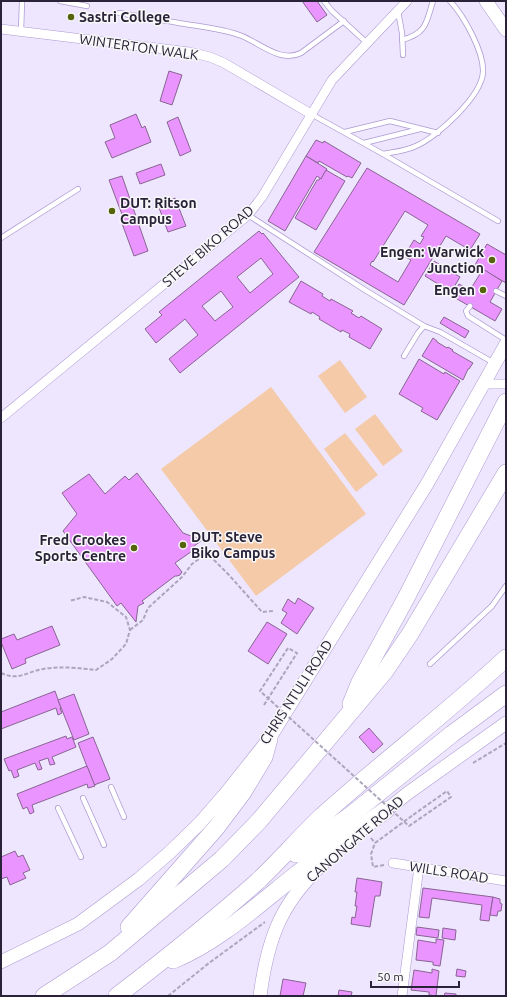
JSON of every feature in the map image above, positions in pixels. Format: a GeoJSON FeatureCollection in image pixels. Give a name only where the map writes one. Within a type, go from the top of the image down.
{"type":"FeatureCollection","features":[{"type":"Feature","properties":{"kind":"highway"},"geometry":{"type":"LineString","coordinates":[[347,716],[360,682],[406,598],[503,408]]}},
{"type":"Feature","properties":{"kind":"highway"},"geometry":{"type":"LineString","coordinates":[[44,996],[110,953],[222,859],[264,816],[385,671],[410,634],[506,473]]}},
{"type":"Feature","properties":{"kind":"highway"},"geometry":{"type":"LineString","coordinates":[[259,880],[322,817],[479,683],[506,658]]}},
{"type":"Feature","properties":{"kind":"highway"},"geometry":{"type":"LineString","coordinates":[[117,996],[155,967],[259,880],[351,815],[452,734],[506,694]]}},
{"type":"Feature","properties":{"kind":"highway"},"geometry":{"type":"LineString","coordinates":[[110,953],[132,924],[216,828],[238,798],[264,757],[269,739]]}},
{"type":"Feature","properties":{"kind":"highway"},"geometry":{"type":"LineString","coordinates":[[155,967],[186,955],[206,943],[304,868],[386,810]]}},
{"type":"Feature","properties":{"kind":"main road"},"geometry":{"type":"LineString","coordinates":[[486,1],[506,30]]}},
{"type":"Feature","properties":{"kind":"main road","name":"CHRIS NTULI ROAD"},"geometry":{"type":"LineString","coordinates":[[1,962],[78,924],[139,879],[200,823],[226,793],[269,739],[426,484],[484,384],[506,342]]}},
{"type":"Feature","properties":{"kind":"main road","name":"CANONGATE ROAD"},"geometry":{"type":"LineString","coordinates":[[260,996],[267,954],[282,914],[292,897],[316,870],[386,810],[506,723]]}},
{"type":"Feature","properties":{"kind":"street","name":"STEVE BIKO ROAD"},"geometry":{"type":"LineString","coordinates":[[1,418],[248,215],[262,197],[332,80],[407,1]]}},
{"type":"Feature","properties":{"kind":"street","name":"WINTERTON WALK"},"geometry":{"type":"LineString","coordinates":[[1,29],[189,52],[210,57],[224,63],[311,114]]}},
{"type":"Feature","properties":{"kind":"street"},"geometry":{"type":"LineString","coordinates":[[484,384],[506,384]]}},
{"type":"Feature","properties":{"kind":"street","name":"WILLS ROAD"},"geometry":{"type":"LineString","coordinates":[[393,864],[506,881]]}},
{"type":"Feature","properties":{"kind":"street"},"geometry":{"type":"LineString","coordinates":[[402,996],[418,867]]}},
{"type":"Feature","properties":{"kind":"lane"},"geometry":{"type":"LineString","coordinates":[[21,32],[22,1]]}},
{"type":"Feature","properties":{"kind":"lane"},"geometry":{"type":"LineString","coordinates":[[60,1],[86,6]]}},
{"type":"Feature","properties":{"kind":"lane"},"geometry":{"type":"LineString","coordinates":[[324,1],[367,43]]}},
{"type":"Feature","properties":{"kind":"lane"},"geometry":{"type":"LineString","coordinates":[[402,40],[413,37],[424,28],[427,24],[433,1]]}},
{"type":"Feature","properties":{"kind":"lane"},"geometry":{"type":"LineString","coordinates":[[383,154],[415,147],[438,133],[467,103],[479,87],[483,72],[482,57],[460,12],[450,1]]}},
{"type":"Feature","properties":{"kind":"lane"},"geometry":{"type":"LineString","coordinates":[[398,10],[403,55]]}},
{"type":"Feature","properties":{"kind":"lane"},"geometry":{"type":"LineString","coordinates":[[119,13],[216,29],[242,36],[281,56],[288,57],[301,53],[344,21]]}},
{"type":"Feature","properties":{"kind":"lane"},"geometry":{"type":"LineString","coordinates":[[311,114],[345,132],[498,221]]}},
{"type":"Feature","properties":{"kind":"lane"},"geometry":{"type":"LineString","coordinates":[[345,132],[390,121],[438,133]]}},
{"type":"Feature","properties":{"kind":"lane"},"geometry":{"type":"LineString","coordinates":[[364,143],[421,128]]}},
{"type":"Feature","properties":{"kind":"lane"},"geometry":{"type":"LineString","coordinates":[[1,238],[78,189]]}},
{"type":"Feature","properties":{"kind":"lane"},"geometry":{"type":"LineString","coordinates":[[248,215],[424,326],[440,332],[495,364]]}},
{"type":"Feature","properties":{"kind":"lane"},"geometry":{"type":"LineString","coordinates":[[496,291],[506,296]]}},
{"type":"Feature","properties":{"kind":"lane"},"geometry":{"type":"LineString","coordinates":[[470,306],[466,311],[468,316],[506,342]]}},
{"type":"Feature","properties":{"kind":"lane"},"geometry":{"type":"LineString","coordinates":[[404,356],[424,326]]}},
{"type":"Feature","properties":{"kind":"lane"},"geometry":{"type":"LineString","coordinates":[[430,664],[492,606],[506,586]]}},
{"type":"Feature","properties":{"kind":"lane"},"geometry":{"type":"LineString","coordinates":[[111,787],[124,818]]}},
{"type":"Feature","properties":{"kind":"lane"},"geometry":{"type":"LineString","coordinates":[[83,798],[104,845]]}},
{"type":"Feature","properties":{"kind":"lane"},"geometry":{"type":"LineString","coordinates":[[58,808],[81,857]]}},
{"type":"Feature","properties":{"kind":"path"},"geometry":{"type":"LineString","coordinates":[[130,630],[143,620],[148,608],[182,577],[192,564],[207,553],[229,574],[262,612],[273,611]]}},
{"type":"Feature","properties":{"kind":"path"},"geometry":{"type":"LineString","coordinates":[[1,673],[9,676],[20,676],[43,669],[76,668],[96,670],[112,659],[126,644],[130,630],[126,617],[107,602],[84,597],[69,601]]}},
{"type":"Feature","properties":{"kind":"path"},"geometry":{"type":"LineString","coordinates":[[264,705],[297,653],[288,648],[260,691],[358,780],[370,790],[375,796],[392,811],[404,822],[409,826],[451,797],[447,791],[424,807],[407,820],[401,824],[383,838],[375,843],[371,854],[373,867],[393,864]]}},
{"type":"Feature","properties":{"kind":"path"},"geometry":{"type":"LineString","coordinates":[[168,996],[209,963],[272,917],[282,914]]}},
{"type":"Feature","properties":{"kind":"shaded area"},"geometry":{"type":"Polygon","coordinates":[[[340,360],[367,397],[345,413],[318,376],[340,360]]]}},
{"type":"Feature","properties":{"kind":"shaded area"},"geometry":{"type":"Polygon","coordinates":[[[271,387],[366,514],[256,596],[161,469],[271,387]]]}},
{"type":"Feature","properties":{"kind":"shaded area"},"geometry":{"type":"Polygon","coordinates":[[[375,414],[403,451],[383,466],[355,429],[375,414]]]}},
{"type":"Feature","properties":{"kind":"shaded area"},"geometry":{"type":"Polygon","coordinates":[[[345,433],[378,475],[356,492],[324,449],[345,433]]]}},
{"type":"Feature","properties":{"kind":"building"},"geometry":{"type":"Polygon","coordinates":[[[302,1],[317,1],[327,15],[317,22],[302,1]]]}},
{"type":"Feature","properties":{"kind":"building"},"geometry":{"type":"Polygon","coordinates":[[[169,71],[182,75],[172,105],[160,101],[169,71]]]}},
{"type":"Feature","properties":{"kind":"building"},"geometry":{"type":"Polygon","coordinates":[[[136,114],[142,128],[145,126],[151,142],[112,158],[105,142],[115,138],[110,125],[136,114]]]}},
{"type":"Feature","properties":{"kind":"building"},"geometry":{"type":"Polygon","coordinates":[[[178,117],[191,151],[180,156],[167,122],[178,117]]]}},
{"type":"Feature","properties":{"kind":"building"},"geometry":{"type":"Polygon","coordinates":[[[316,140],[323,143],[324,141],[361,163],[352,178],[347,177],[319,161],[318,163],[306,156],[316,140]]]}},
{"type":"Feature","properties":{"kind":"building"},"geometry":{"type":"Polygon","coordinates":[[[306,156],[327,169],[321,179],[317,176],[285,231],[268,221],[306,156]]]}},
{"type":"Feature","properties":{"kind":"building"},"geometry":{"type":"Polygon","coordinates":[[[161,164],[165,175],[140,184],[136,173],[161,164]]]}},
{"type":"Feature","properties":{"kind":"building"},"geometry":{"type":"Polygon","coordinates":[[[367,168],[480,234],[470,250],[446,236],[404,305],[314,252],[367,168]],[[405,211],[370,265],[398,282],[411,260],[404,256],[414,240],[420,244],[424,237],[421,236],[428,225],[405,211]]]}},
{"type":"Feature","properties":{"kind":"building"},"geometry":{"type":"Polygon","coordinates":[[[326,170],[345,181],[316,230],[295,218],[317,180],[320,178],[321,179],[326,170]]]}},
{"type":"Feature","properties":{"kind":"building"},"geometry":{"type":"Polygon","coordinates":[[[122,176],[148,251],[134,256],[120,218],[123,217],[109,180],[122,176]]]}},
{"type":"Feature","properties":{"kind":"building"},"geometry":{"type":"Polygon","coordinates":[[[175,198],[186,226],[168,232],[158,205],[175,198]]]}},
{"type":"Feature","properties":{"kind":"building"},"geometry":{"type":"Polygon","coordinates":[[[259,231],[262,234],[263,233],[299,277],[180,373],[169,359],[198,335],[185,319],[156,343],[145,329],[162,315],[159,312],[259,231]],[[261,258],[237,277],[250,293],[273,274],[261,258]],[[221,291],[202,306],[215,321],[233,307],[221,291]]]}},
{"type":"Feature","properties":{"kind":"building","name":"Engen: Warwick Junction"},"geometry":{"type":"Polygon","coordinates":[[[487,244],[506,255],[506,283],[475,265],[487,244]]]}},
{"type":"Feature","properties":{"kind":"building"},"geometry":{"type":"Polygon","coordinates":[[[434,261],[460,277],[451,292],[425,276],[434,261]]]}},
{"type":"Feature","properties":{"kind":"building"},"geometry":{"type":"Polygon","coordinates":[[[483,269],[502,281],[490,302],[502,309],[495,321],[452,296],[459,284],[470,290],[483,269]]]}},
{"type":"Feature","properties":{"kind":"building"},"geometry":{"type":"Polygon","coordinates":[[[301,281],[323,294],[322,296],[330,301],[331,299],[353,311],[351,313],[359,318],[361,316],[382,329],[370,349],[349,337],[350,334],[342,330],[341,332],[319,319],[320,317],[312,312],[311,314],[289,302],[301,281]]]}},
{"type":"Feature","properties":{"kind":"building"},"geometry":{"type":"Polygon","coordinates":[[[444,317],[469,331],[465,338],[440,323],[444,317]]]}},
{"type":"Feature","properties":{"kind":"building"},"geometry":{"type":"Polygon","coordinates":[[[433,338],[437,342],[447,348],[448,347],[453,350],[452,351],[473,363],[468,369],[463,380],[422,356],[433,338]]]}},
{"type":"Feature","properties":{"kind":"building"},"geometry":{"type":"Polygon","coordinates":[[[419,359],[444,374],[445,372],[460,381],[437,420],[421,411],[423,408],[399,394],[419,359]]]}},
{"type":"Feature","properties":{"kind":"building","name":"Fred Crookes Sports Centre"},"geometry":{"type":"Polygon","coordinates":[[[137,473],[183,533],[202,540],[193,547],[195,549],[175,563],[182,572],[180,575],[175,576],[142,601],[144,603],[138,606],[136,622],[121,603],[117,606],[63,531],[77,514],[62,493],[89,474],[105,494],[125,476],[129,480],[137,473]]]}},
{"type":"Feature","properties":{"kind":"building"},"geometry":{"type":"Polygon","coordinates":[[[298,598],[314,608],[297,634],[281,623],[287,613],[282,610],[288,599],[295,604],[298,598]]]}},
{"type":"Feature","properties":{"kind":"building"},"geometry":{"type":"Polygon","coordinates":[[[267,622],[287,634],[268,664],[248,651],[267,622]]]}},
{"type":"Feature","properties":{"kind":"building"},"geometry":{"type":"Polygon","coordinates":[[[52,626],[60,645],[25,659],[26,663],[12,669],[1,639],[14,634],[17,640],[52,626]]]}},
{"type":"Feature","properties":{"kind":"building"},"geometry":{"type":"Polygon","coordinates":[[[55,691],[62,713],[58,715],[56,708],[1,729],[1,712],[55,691]]]}},
{"type":"Feature","properties":{"kind":"building"},"geometry":{"type":"Polygon","coordinates":[[[74,694],[89,734],[74,740],[58,700],[74,694]]]}},
{"type":"Feature","properties":{"kind":"building"},"geometry":{"type":"Polygon","coordinates":[[[369,728],[383,744],[373,753],[359,737],[369,728]]]}},
{"type":"Feature","properties":{"kind":"building"},"geometry":{"type":"Polygon","coordinates":[[[66,736],[67,739],[72,737],[76,747],[52,757],[55,764],[50,765],[48,758],[39,761],[42,769],[38,770],[35,763],[17,770],[19,776],[14,778],[11,770],[9,771],[4,759],[66,736]]]}},
{"type":"Feature","properties":{"kind":"building"},"geometry":{"type":"Polygon","coordinates":[[[93,737],[110,779],[94,785],[78,743],[93,737]]]}},
{"type":"Feature","properties":{"kind":"building"},"geometry":{"type":"Polygon","coordinates":[[[87,766],[95,786],[88,788],[87,784],[32,805],[34,812],[30,814],[27,807],[23,809],[17,794],[87,766]]]}},
{"type":"Feature","properties":{"kind":"building"},"geometry":{"type":"Polygon","coordinates":[[[15,851],[18,857],[23,855],[30,870],[23,873],[26,878],[10,885],[7,877],[1,879],[1,857],[15,851]]]}},
{"type":"Feature","properties":{"kind":"building"},"geometry":{"type":"Polygon","coordinates":[[[357,878],[382,882],[380,896],[375,896],[370,927],[351,924],[352,917],[355,918],[357,906],[355,906],[357,892],[355,892],[357,878]]]}},
{"type":"Feature","properties":{"kind":"building"},"geometry":{"type":"Polygon","coordinates":[[[423,888],[493,897],[489,921],[480,920],[482,905],[432,898],[429,918],[419,917],[423,888]]]}},
{"type":"Feature","properties":{"kind":"building"},"geometry":{"type":"Polygon","coordinates":[[[493,897],[500,899],[500,903],[502,904],[501,911],[498,911],[497,916],[490,915],[493,897]]]}},
{"type":"Feature","properties":{"kind":"building"},"geometry":{"type":"Polygon","coordinates":[[[417,927],[439,930],[438,938],[416,935],[417,927]]]}},
{"type":"Feature","properties":{"kind":"building"},"geometry":{"type":"Polygon","coordinates":[[[443,928],[456,930],[455,940],[442,938],[443,928]]]}},
{"type":"Feature","properties":{"kind":"building"},"geometry":{"type":"Polygon","coordinates":[[[436,939],[444,940],[440,966],[433,965],[433,962],[416,960],[418,940],[436,943],[436,939]]]}},
{"type":"Feature","properties":{"kind":"building"},"geometry":{"type":"Polygon","coordinates":[[[432,969],[439,971],[436,996],[429,995],[429,992],[411,990],[414,970],[432,973],[432,969]]]}},
{"type":"Feature","properties":{"kind":"building"},"geometry":{"type":"Polygon","coordinates":[[[457,969],[466,971],[465,977],[456,976],[457,969]]]}},
{"type":"Feature","properties":{"kind":"building"},"geometry":{"type":"Polygon","coordinates":[[[283,979],[306,983],[303,996],[280,996],[283,979]]]}},
{"type":"Feature","properties":{"kind":"building"},"geometry":{"type":"Polygon","coordinates":[[[339,990],[352,992],[351,996],[338,996],[339,990]]]}},
{"type":"Feature","properties":{"kind":"building"},"geometry":{"type":"Polygon","coordinates":[[[445,993],[456,994],[456,996],[444,996],[445,993]]]}},
{"type":"Feature","properties":{"kind":"place","name":"Sastri College"},"geometry":{"type":"Point","coordinates":[71,17]}},
{"type":"Feature","properties":{"kind":"place","name":"DUT: Ritson Campus"},"geometry":{"type":"Point","coordinates":[112,211]}},
{"type":"Feature","properties":{"kind":"place","name":"Engen: Warwick Junction"},"geometry":{"type":"Point","coordinates":[492,260]}},
{"type":"Feature","properties":{"kind":"place","name":"Engen"},"geometry":{"type":"Point","coordinates":[483,290]}},
{"type":"Feature","properties":{"kind":"place","name":"DUT: Steve Biko Campus"},"geometry":{"type":"Point","coordinates":[183,545]}},
{"type":"Feature","properties":{"kind":"place","name":"Fred Crookes Sports Centre"},"geometry":{"type":"Point","coordinates":[134,548]}}]}
